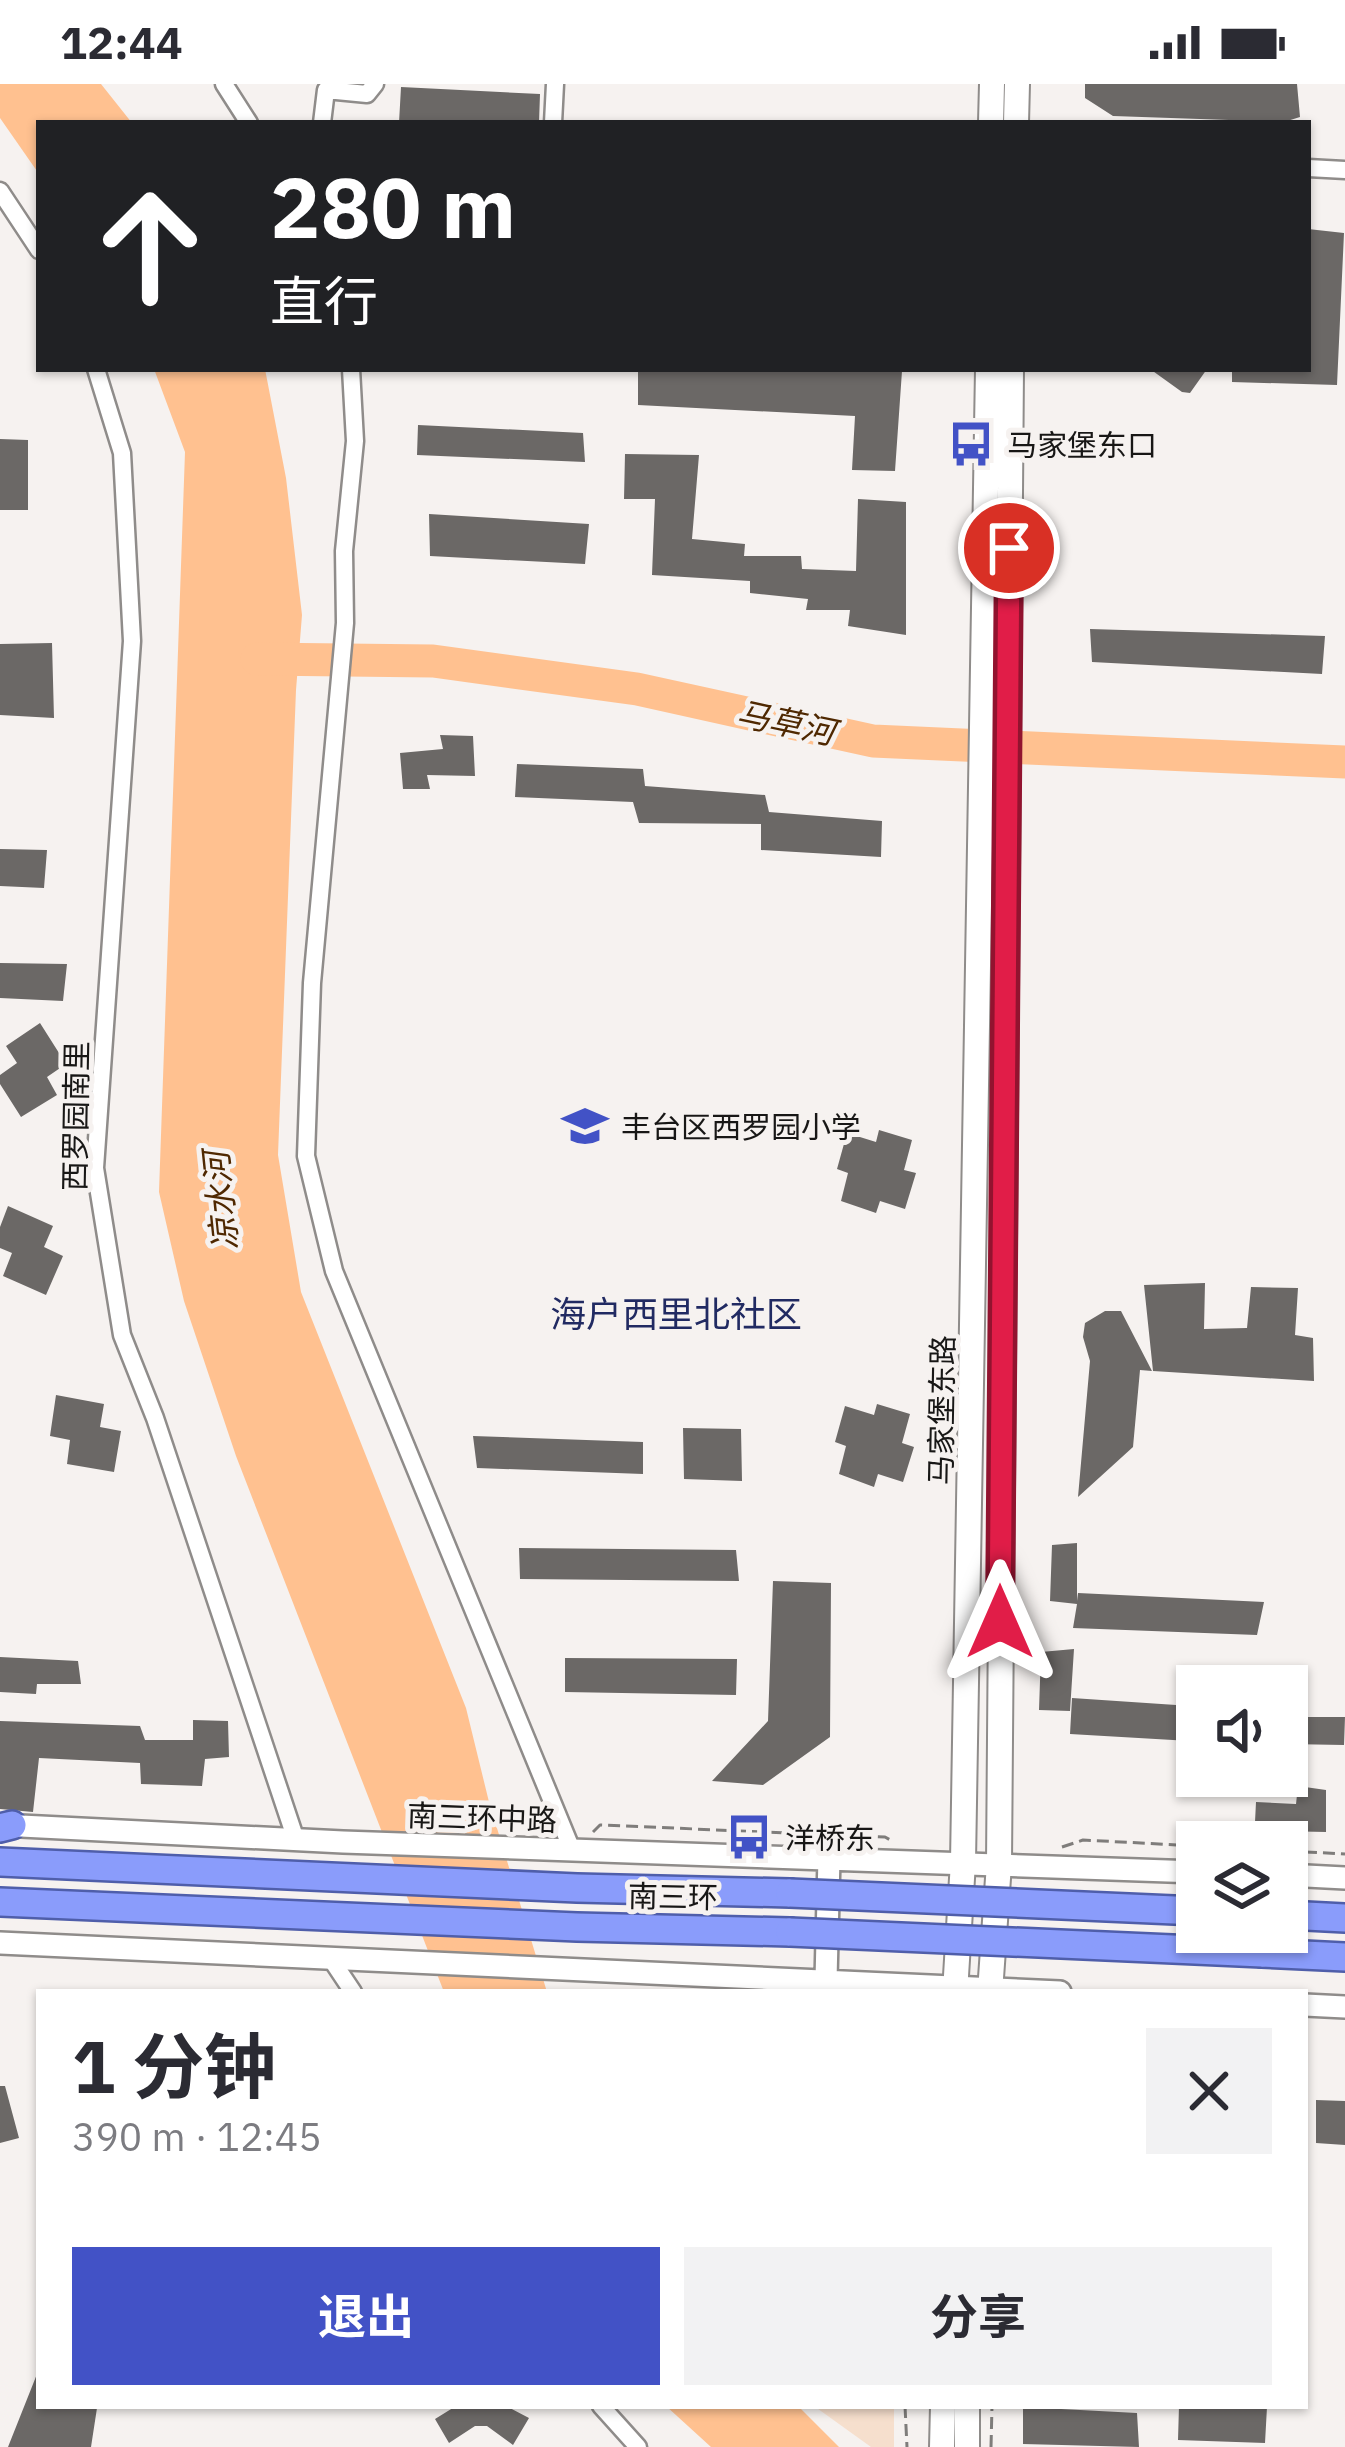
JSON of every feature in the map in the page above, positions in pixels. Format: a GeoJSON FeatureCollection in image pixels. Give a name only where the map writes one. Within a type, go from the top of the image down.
{"type":"FeatureCollection","features":[{"type":"Feature","properties":{"kind":"highway","name":"南三环"},"geometry":{"type":"LineString","coordinates":[[0,1862],[1176,1910]]}},
{"type":"Feature","properties":{"kind":"highway","name":"南三环"},"geometry":{"type":"LineString","coordinates":[[0,1901],[1345,1957]]}},
{"type":"Feature","properties":{"kind":"highway"},"geometry":{"type":"LineString","coordinates":[[0,1923],[96,1904]]}},
{"type":"Feature","properties":{"kind":"highway"},"geometry":{"type":"LineString","coordinates":[[1308,1917],[1345,1918]]}},
{"type":"Feature","properties":{"kind":"main road"},"geometry":{"type":"LineString","coordinates":[[991,120],[992,84]]}},
{"type":"Feature","properties":{"kind":"main road"},"geometry":{"type":"LineString","coordinates":[[1016,120],[1017,84]]}},
{"type":"Feature","properties":{"kind":"main road"},"geometry":{"type":"LineString","coordinates":[[988,372],[993,833]]}},
{"type":"Feature","properties":{"kind":"main road"},"geometry":{"type":"LineString","coordinates":[[994,682],[1011,372]]}},
{"type":"Feature","properties":{"kind":"main road","name":"马家堡东路"},"geometry":{"type":"LineString","coordinates":[[956,1989],[993,833]]}},
{"type":"Feature","properties":{"kind":"main road","name":"马家堡东路"},"geometry":{"type":"LineString","coordinates":[[990,1989],[999,1864],[993,833]]}},
{"type":"Feature","properties":{"kind":"main road"},"geometry":{"type":"LineString","coordinates":[[942,2447],[943,2409]]}},
{"type":"Feature","properties":{"kind":"main road"},"geometry":{"type":"LineString","coordinates":[[967,2409],[967,2447]]}},
{"type":"Feature","properties":{"kind":"street"},"geometry":{"type":"LineString","coordinates":[[224,84],[247,120]]}},
{"type":"Feature","properties":{"kind":"street"},"geometry":{"type":"LineString","coordinates":[[322,120],[326,90],[368,94],[375,84]]}},
{"type":"Feature","properties":{"kind":"street"},"geometry":{"type":"LineString","coordinates":[[553,120],[555,84]]}},
{"type":"Feature","properties":{"kind":"street"},"geometry":{"type":"LineString","coordinates":[[1311,168],[1345,170]]}},
{"type":"Feature","properties":{"kind":"street"},"geometry":{"type":"LineString","coordinates":[[0,191],[36,245]]}},
{"type":"Feature","properties":{"kind":"street","name":"西罗园南里"},"geometry":{"type":"LineString","coordinates":[[97,372],[122,453],[132,641],[95,1168],[122,1335],[295,1838]]}},
{"type":"Feature","properties":{"kind":"street"},"geometry":{"type":"LineString","coordinates":[[351,372],[355,441],[344,551],[345,622],[312,983],[305,1156],[334,1271],[572,1850]]}},
{"type":"Feature","properties":{"kind":"street","name":"南三环中路"},"geometry":{"type":"LineString","coordinates":[[4,1826],[1176,1871]]}},
{"type":"Feature","properties":{"kind":"street"},"geometry":{"type":"LineString","coordinates":[[826,1980],[829,1857]]}},
{"type":"Feature","properties":{"kind":"street"},"geometry":{"type":"LineString","coordinates":[[1308,1876],[1345,1877]]}},
{"type":"Feature","properties":{"kind":"street"},"geometry":{"type":"LineString","coordinates":[[0,1943],[956,1989]]}},
{"type":"Feature","properties":{"kind":"street"},"geometry":{"type":"LineString","coordinates":[[331,1959],[351,1989]]}},
{"type":"Feature","properties":{"kind":"street"},"geometry":{"type":"LineString","coordinates":[[1308,2005],[1345,2007]]}},
{"type":"Feature","properties":{"kind":"street"},"geometry":{"type":"LineString","coordinates":[[605,2409],[638,2447]]}},
{"type":"Feature","properties":{"kind":"path"},"geometry":{"type":"LineString","coordinates":[[572,1850],[600,1826],[885,1837],[903,1846]]}},
{"type":"Feature","properties":{"kind":"path"},"geometry":{"type":"LineString","coordinates":[[1062,1847],[1083,1840],[1176,1845]]}},
{"type":"Feature","properties":{"kind":"path"},"geometry":{"type":"LineString","coordinates":[[1308,1852],[1345,1854]]}},
{"type":"Feature","properties":{"kind":"path"},"geometry":{"type":"LineString","coordinates":[[905,2409],[908,2447]]}},
{"type":"Feature","properties":{"kind":"path"},"geometry":{"type":"LineString","coordinates":[[991,2447],[992,2409]]}},
{"type":"Feature","properties":{"kind":"shaded area"},"geometry":{"type":"Polygon","coordinates":[[[818,2409],[894,2409],[894,2447],[871,2447],[818,2409]]]}},
{"type":"Feature","properties":{"kind":"water"},"geometry":{"type":"Polygon","coordinates":[[[0,84],[101,84],[130,120],[36,120],[36,170],[0,118],[0,84]]]}},
{"type":"Feature","properties":{"kind":"water","name":"凉水河"},"geometry":{"type":"Polygon","coordinates":[[[155,372],[266,372],[286,478],[302,615],[278,1155],[301,1292],[466,1708],[489,1802],[546,1989],[443,1989],[236,1456],[184,1301],[159,1192],[185,452],[155,372]]]}},
{"type":"Feature","properties":{"kind":"water"},"geometry":{"type":"Polygon","coordinates":[[[669,2409],[801,2409],[839,2447],[711,2447],[669,2409]]]}},
{"type":"Feature","properties":{"kind":"building"},"geometry":{"type":"Polygon","coordinates":[[[1085,84],[1297,84],[1300,117],[1113,116],[1085,98],[1085,84]]]}},
{"type":"Feature","properties":{"kind":"building"},"geometry":{"type":"Polygon","coordinates":[[[401,87],[540,94],[539,120],[399,120],[401,87]]]}},
{"type":"Feature","properties":{"kind":"building"},"geometry":{"type":"Polygon","coordinates":[[[1311,229],[1344,233],[1337,385],[1232,382],[1232,372],[1311,372],[1311,229]]]}},
{"type":"Feature","properties":{"kind":"building"},"geometry":{"type":"Polygon","coordinates":[[[638,372],[902,372],[895,471],[852,470],[855,416],[638,405],[638,372]]]}},
{"type":"Feature","properties":{"kind":"building"},"geometry":{"type":"Polygon","coordinates":[[[1154,372],[1205,372],[1190,393],[1154,372]]]}},
{"type":"Feature","properties":{"kind":"building"},"geometry":{"type":"Polygon","coordinates":[[[418,425],[583,433],[585,462],[417,455],[418,425]]]}},
{"type":"Feature","properties":{"kind":"building"},"geometry":{"type":"Polygon","coordinates":[[[0,439],[28,440],[28,510],[0,510],[0,439]]]}},
{"type":"Feature","properties":{"kind":"building"},"geometry":{"type":"Polygon","coordinates":[[[625,454],[699,455],[692,539],[745,544],[744,556],[801,556],[802,569],[856,571],[858,499],[906,502],[906,635],[848,626],[850,610],[806,610],[808,599],[750,593],[750,581],[652,575],[655,499],[624,499],[625,454]]]}},
{"type":"Feature","properties":{"kind":"building"},"geometry":{"type":"Polygon","coordinates":[[[429,514],[589,524],[585,564],[430,556],[429,514]]]}},
{"type":"Feature","properties":{"kind":"building"},"geometry":{"type":"Polygon","coordinates":[[[1090,629],[1325,636],[1322,674],[1092,662],[1090,629]]]}},
{"type":"Feature","properties":{"kind":"building"},"geometry":{"type":"Polygon","coordinates":[[[52,643],[54,718],[0,715],[0,644],[52,643]]]}},
{"type":"Feature","properties":{"kind":"building"},"geometry":{"type":"Polygon","coordinates":[[[440,735],[473,736],[475,776],[427,775],[430,789],[403,789],[400,753],[443,749],[440,735]]]}},
{"type":"Feature","properties":{"kind":"building"},"geometry":{"type":"Polygon","coordinates":[[[517,764],[643,769],[645,786],[765,795],[769,812],[882,821],[881,857],[761,850],[761,824],[639,823],[633,802],[515,797],[517,764]]]}},
{"type":"Feature","properties":{"kind":"building"},"geometry":{"type":"Polygon","coordinates":[[[0,849],[47,850],[44,888],[0,886],[0,849]]]}},
{"type":"Feature","properties":{"kind":"building"},"geometry":{"type":"Polygon","coordinates":[[[0,963],[67,964],[63,1001],[0,998],[0,963]]]}},
{"type":"Feature","properties":{"kind":"building"},"geometry":{"type":"Polygon","coordinates":[[[40,1023],[66,1064],[47,1077],[57,1095],[21,1117],[0,1084],[0,1075],[17,1063],[6,1046],[40,1023]]]}},
{"type":"Feature","properties":{"kind":"building"},"geometry":{"type":"Polygon","coordinates":[[[879,1130],[912,1140],[904,1170],[916,1173],[905,1209],[880,1201],[876,1213],[841,1201],[848,1173],[837,1169],[847,1133],[876,1142],[879,1130]]]}},
{"type":"Feature","properties":{"kind":"building"},"geometry":{"type":"Polygon","coordinates":[[[8,1206],[53,1226],[44,1247],[63,1256],[46,1295],[3,1276],[12,1253],[0,1248],[0,1227],[8,1206]]]}},
{"type":"Feature","properties":{"kind":"building"},"geometry":{"type":"Polygon","coordinates":[[[1205,1283],[1204,1329],[1247,1328],[1251,1287],[1298,1288],[1295,1335],[1313,1338],[1314,1381],[1153,1371],[1144,1285],[1205,1283]]]}},
{"type":"Feature","properties":{"kind":"building"},"geometry":{"type":"Polygon","coordinates":[[[1105,1311],[1121,1311],[1152,1371],[1140,1370],[1133,1447],[1078,1497],[1090,1361],[1083,1337],[1085,1323],[1105,1311]]]}},
{"type":"Feature","properties":{"kind":"building"},"geometry":{"type":"Polygon","coordinates":[[[56,1395],[104,1404],[100,1427],[121,1431],[114,1472],[67,1464],[70,1440],[50,1436],[56,1395]]]}},
{"type":"Feature","properties":{"kind":"building"},"geometry":{"type":"Polygon","coordinates":[[[877,1404],[910,1414],[902,1443],[914,1447],[903,1482],[878,1474],[874,1487],[839,1474],[846,1446],[835,1442],[845,1406],[874,1415],[877,1404]]]}},
{"type":"Feature","properties":{"kind":"building"},"geometry":{"type":"Polygon","coordinates":[[[683,1428],[741,1429],[742,1481],[684,1479],[683,1428]]]}},
{"type":"Feature","properties":{"kind":"building"},"geometry":{"type":"Polygon","coordinates":[[[473,1436],[643,1442],[643,1474],[477,1468],[473,1436]]]}},
{"type":"Feature","properties":{"kind":"building"},"geometry":{"type":"Polygon","coordinates":[[[1077,1543],[1077,1601],[1078,1593],[1264,1602],[1257,1635],[1073,1628],[1077,1604],[1050,1601],[1052,1545],[1077,1543]]]}},
{"type":"Feature","properties":{"kind":"building"},"geometry":{"type":"Polygon","coordinates":[[[519,1548],[736,1550],[739,1581],[520,1579],[519,1548]]]}},
{"type":"Feature","properties":{"kind":"building"},"geometry":{"type":"Polygon","coordinates":[[[773,1581],[831,1583],[830,1737],[763,1785],[712,1781],[768,1721],[773,1581]]]}},
{"type":"Feature","properties":{"kind":"building"},"geometry":{"type":"Polygon","coordinates":[[[1074,1649],[1070,1711],[1039,1710],[1041,1652],[1074,1649]]]}},
{"type":"Feature","properties":{"kind":"building"},"geometry":{"type":"Polygon","coordinates":[[[0,1657],[78,1661],[81,1684],[37,1684],[36,1694],[0,1692],[0,1657]]]}},
{"type":"Feature","properties":{"kind":"building"},"geometry":{"type":"Polygon","coordinates":[[[565,1658],[737,1659],[736,1695],[565,1692],[565,1658]]]}},
{"type":"Feature","properties":{"kind":"building"},"geometry":{"type":"Polygon","coordinates":[[[1072,1698],[1176,1705],[1176,1740],[1070,1734],[1072,1698]]]}},
{"type":"Feature","properties":{"kind":"building"},"geometry":{"type":"Polygon","coordinates":[[[1308,1717],[1345,1717],[1344,1745],[1308,1744],[1308,1717]]]}},
{"type":"Feature","properties":{"kind":"building"},"geometry":{"type":"Polygon","coordinates":[[[193,1720],[228,1721],[229,1757],[205,1759],[202,1786],[141,1784],[140,1763],[39,1758],[33,1812],[0,1809],[0,1721],[140,1726],[145,1740],[193,1740],[193,1720]]]}},
{"type":"Feature","properties":{"kind":"building"},"geometry":{"type":"Polygon","coordinates":[[[1308,1787],[1326,1790],[1326,1832],[1308,1832],[1308,1821],[1255,1821],[1256,1802],[1296,1804],[1297,1797],[1308,1797],[1308,1787]]]}},
{"type":"Feature","properties":{"kind":"building"},"geometry":{"type":"Polygon","coordinates":[[[0,2086],[5,2086],[19,2138],[0,2143],[0,2086]]]}},
{"type":"Feature","properties":{"kind":"building"},"geometry":{"type":"Polygon","coordinates":[[[1316,2100],[1345,2101],[1345,2145],[1316,2143],[1316,2100]]]}},
{"type":"Feature","properties":{"kind":"building"},"geometry":{"type":"Polygon","coordinates":[[[36,2377],[36,2409],[97,2409],[91,2447],[8,2447],[36,2377]]]}},
{"type":"Feature","properties":{"kind":"building"},"geometry":{"type":"Polygon","coordinates":[[[451,2409],[512,2409],[529,2418],[513,2445],[487,2426],[475,2426],[449,2443],[435,2419],[451,2409]]]}},
{"type":"Feature","properties":{"kind":"building"},"geometry":{"type":"Polygon","coordinates":[[[1023,2409],[1137,2413],[1139,2447],[1023,2444],[1023,2409]]]}},
{"type":"Feature","properties":{"kind":"building"},"geometry":{"type":"Polygon","coordinates":[[[1179,2409],[1267,2409],[1265,2443],[1178,2440],[1179,2409]]]}},
{"type":"Feature","properties":{"kind":"waterway","name":"马草河"},"geometry":{"type":"LineString","coordinates":[[257,659],[433,661],[637,689],[873,741],[1345,762]]}},
{"type":"Feature","properties":{"kind":"place","name":"马家堡东口"},"geometry":{"type":"Point","coordinates":[971,444]}},
{"type":"Feature","properties":{"kind":"place","name":"丰台区西罗园小学"},"geometry":{"type":"Point","coordinates":[585,1126]}},
{"type":"Feature","properties":{"kind":"place","name":"洋桥东"},"geometry":{"type":"Point","coordinates":[749,1837]}},
{"type":"Feature","properties":{"kind":"district","name":"海户西里北社区"},"geometry":{"type":"Point","coordinates":[676,1313]}},
{"type":"Feature","properties":{"kind":"route"},"geometry":{"type":"LineString","coordinates":[[1000,1622],[1009,548]]}}]}
